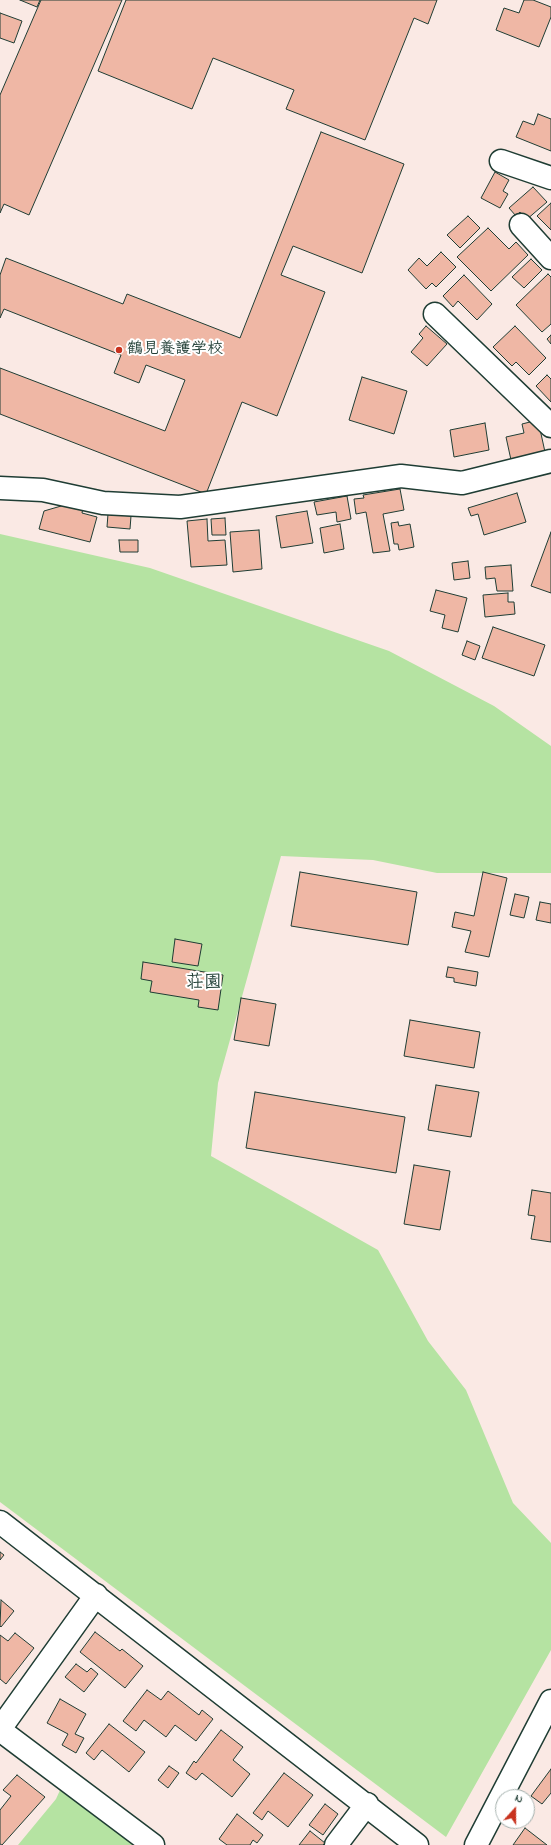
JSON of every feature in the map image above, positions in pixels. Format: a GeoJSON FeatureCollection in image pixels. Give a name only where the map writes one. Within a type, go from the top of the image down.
{"type":"FeatureCollection","features":[{"type":"Feature","properties":{"kind":"street"},"geometry":{"type":"LineString","coordinates":[[501,161],[551,178]]}},
{"type":"Feature","properties":{"kind":"street"},"geometry":{"type":"LineString","coordinates":[[521,225],[551,258]]}},
{"type":"Feature","properties":{"kind":"street"},"geometry":{"type":"LineString","coordinates":[[435,314],[551,426]]}},
{"type":"Feature","properties":{"kind":"street"},"geometry":{"type":"LineString","coordinates":[[0,488],[44,490],[103,503],[180,507],[401,476],[462,484],[551,461]]}},
{"type":"Feature","properties":{"kind":"street"},"geometry":{"type":"LineString","coordinates":[[0,1522],[367,1804],[417,1845]]}},
{"type":"Feature","properties":{"kind":"street"},"geometry":{"type":"LineString","coordinates":[[96,1595],[0,1729],[153,1845]]}},
{"type":"Feature","properties":{"kind":"street"},"geometry":{"type":"LineString","coordinates":[[476,1845],[551,1700]]}},
{"type":"Feature","properties":{"kind":"street"},"geometry":{"type":"LineString","coordinates":[[336,1845],[367,1804]]}},
{"type":"Feature","properties":{"kind":"green space"},"geometry":{"type":"Polygon","coordinates":[[[0,534],[150,568],[389,651],[494,706],[551,746],[551,873],[437,873],[373,860],[281,856],[218,1083],[211,1156],[378,1250],[428,1341],[466,1390],[513,1503],[551,1543],[551,1650],[446,1837],[0,1502],[0,534]]]}},
{"type":"Feature","properties":{"kind":"green space"},"geometry":{"type":"Polygon","coordinates":[[[61,1788],[136,1845],[18,1845],[56,1799],[61,1788]]]}},
{"type":"Feature","properties":{"kind":"building"},"geometry":{"type":"Polygon","coordinates":[[[20,0],[40,0],[37,7],[20,0]]]}},
{"type":"Feature","properties":{"kind":"building"},"geometry":{"type":"Polygon","coordinates":[[[41,0],[122,0],[29,215],[4,204],[0,213],[0,95],[41,0]]]}},
{"type":"Feature","properties":{"kind":"building"},"geometry":{"type":"Polygon","coordinates":[[[126,0],[437,0],[428,24],[414,18],[365,140],[286,109],[294,90],[213,58],[192,109],[98,71],[126,0]]]}},
{"type":"Feature","properties":{"kind":"building"},"geometry":{"type":"Polygon","coordinates":[[[524,0],[533,0],[551,7],[551,17],[539,47],[496,30],[504,8],[519,13],[524,0]]]}},
{"type":"Feature","properties":{"kind":"building"},"geometry":{"type":"Polygon","coordinates":[[[0,13],[22,21],[14,43],[0,38],[0,13]]]}},
{"type":"Feature","properties":{"kind":"building"},"geometry":{"type":"Polygon","coordinates":[[[538,114],[551,119],[551,151],[516,137],[523,121],[534,125],[538,114]]]}},
{"type":"Feature","properties":{"kind":"building"},"geometry":{"type":"Polygon","coordinates":[[[321,132],[404,164],[362,273],[293,246],[281,275],[325,292],[277,416],[242,402],[206,494],[0,414],[0,368],[165,431],[185,380],[146,365],[139,383],[114,373],[121,355],[4,309],[0,318],[0,275],[6,258],[123,304],[127,294],[240,338],[321,132]]]}},
{"type":"Feature","properties":{"kind":"building"},"geometry":{"type":"Polygon","coordinates":[[[495,172],[509,180],[503,191],[508,194],[500,208],[481,198],[495,172]]]}},
{"type":"Feature","properties":{"kind":"building"},"geometry":{"type":"Polygon","coordinates":[[[533,187],[547,202],[526,220],[520,212],[516,216],[509,208],[533,187]]]}},
{"type":"Feature","properties":{"kind":"building"},"geometry":{"type":"Polygon","coordinates":[[[551,203],[551,230],[537,216],[551,203]]]}},
{"type":"Feature","properties":{"kind":"building"},"geometry":{"type":"Polygon","coordinates":[[[468,216],[480,228],[460,248],[447,235],[468,216]]]}},
{"type":"Feature","properties":{"kind":"building"},"geometry":{"type":"Polygon","coordinates":[[[488,228],[509,249],[516,242],[528,255],[491,291],[457,257],[488,228]]]}},
{"type":"Feature","properties":{"kind":"building"},"geometry":{"type":"Polygon","coordinates":[[[441,252],[456,267],[436,287],[432,283],[426,289],[408,270],[419,258],[427,266],[441,252]]]}},
{"type":"Feature","properties":{"kind":"building"},"geometry":{"type":"Polygon","coordinates":[[[531,259],[542,270],[524,288],[512,277],[531,259]]]}},
{"type":"Feature","properties":{"kind":"building"},"geometry":{"type":"Polygon","coordinates":[[[548,274],[551,277],[551,324],[542,332],[516,305],[548,274]]]}},
{"type":"Feature","properties":{"kind":"building"},"geometry":{"type":"Polygon","coordinates":[[[464,275],[492,304],[477,320],[458,301],[453,307],[443,296],[464,275]]]}},
{"type":"Feature","properties":{"kind":"building"},"geometry":{"type":"Polygon","coordinates":[[[426,326],[447,344],[427,366],[411,352],[423,338],[419,334],[426,326]]]}},
{"type":"Feature","properties":{"kind":"building"},"geometry":{"type":"Polygon","coordinates":[[[515,326],[546,358],[529,375],[516,362],[512,366],[493,347],[515,326]]]}},
{"type":"Feature","properties":{"kind":"building"},"geometry":{"type":"Polygon","coordinates":[[[551,335],[551,344],[547,339],[551,335]]]}},
{"type":"Feature","properties":{"kind":"building"},"geometry":{"type":"Polygon","coordinates":[[[547,375],[551,379],[551,402],[536,386],[547,375]]]}},
{"type":"Feature","properties":{"kind":"building"},"geometry":{"type":"Polygon","coordinates":[[[362,377],[407,391],[394,434],[349,420],[362,377]]]}},
{"type":"Feature","properties":{"kind":"building"},"geometry":{"type":"Polygon","coordinates":[[[538,420],[545,452],[511,460],[506,437],[524,433],[522,424],[538,420]]]}},
{"type":"Feature","properties":{"kind":"building"},"geometry":{"type":"Polygon","coordinates":[[[485,423],[489,450],[454,457],[450,430],[485,423]]]}},
{"type":"Feature","properties":{"kind":"building"},"geometry":{"type":"Polygon","coordinates":[[[400,489],[404,510],[383,514],[390,551],[373,553],[366,512],[356,514],[354,499],[364,498],[363,495],[400,489]]]}},
{"type":"Feature","properties":{"kind":"building"},"geometry":{"type":"Polygon","coordinates":[[[517,493],[526,522],[484,535],[478,514],[471,516],[468,508],[517,493]]]}},
{"type":"Feature","properties":{"kind":"building"},"geometry":{"type":"Polygon","coordinates":[[[347,496],[351,519],[337,522],[336,512],[317,515],[314,502],[347,496]]]}},
{"type":"Feature","properties":{"kind":"building"},"geometry":{"type":"Polygon","coordinates":[[[68,504],[83,508],[82,513],[97,517],[90,542],[39,529],[44,511],[68,504]]]}},
{"type":"Feature","properties":{"kind":"building"},"geometry":{"type":"Polygon","coordinates":[[[307,511],[313,543],[281,548],[276,516],[307,511]]]}},
{"type":"Feature","properties":{"kind":"building"},"geometry":{"type":"Polygon","coordinates":[[[108,514],[131,516],[130,529],[107,527],[108,514]]]}},
{"type":"Feature","properties":{"kind":"building"},"geometry":{"type":"Polygon","coordinates":[[[225,518],[226,535],[212,535],[211,519],[225,518]]]}},
{"type":"Feature","properties":{"kind":"building"},"geometry":{"type":"Polygon","coordinates":[[[207,519],[208,541],[225,540],[227,565],[191,567],[187,521],[207,519]]]}},
{"type":"Feature","properties":{"kind":"building"},"geometry":{"type":"Polygon","coordinates":[[[398,522],[399,526],[410,524],[414,547],[399,550],[398,544],[394,544],[391,523],[398,522]]]}},
{"type":"Feature","properties":{"kind":"building"},"geometry":{"type":"Polygon","coordinates":[[[340,524],[344,549],[324,553],[320,528],[340,524]]]}},
{"type":"Feature","properties":{"kind":"building"},"geometry":{"type":"Polygon","coordinates":[[[259,530],[262,569],[233,572],[230,532],[259,530]]]}},
{"type":"Feature","properties":{"kind":"building"},"geometry":{"type":"Polygon","coordinates":[[[551,532],[551,593],[531,586],[551,532]]]}},
{"type":"Feature","properties":{"kind":"building"},"geometry":{"type":"Polygon","coordinates":[[[119,540],[138,540],[138,552],[120,552],[119,540]]]}},
{"type":"Feature","properties":{"kind":"building"},"geometry":{"type":"Polygon","coordinates":[[[468,561],[470,578],[454,580],[452,563],[468,561]]]}},
{"type":"Feature","properties":{"kind":"building"},"geometry":{"type":"Polygon","coordinates":[[[511,565],[513,591],[497,591],[495,578],[486,579],[485,567],[511,565]]]}},
{"type":"Feature","properties":{"kind":"building"},"geometry":{"type":"Polygon","coordinates":[[[436,590],[467,598],[458,632],[442,628],[445,615],[430,611],[436,590]]]}},
{"type":"Feature","properties":{"kind":"building"},"geometry":{"type":"Polygon","coordinates":[[[508,593],[508,602],[514,602],[515,614],[485,617],[483,595],[508,593]]]}},
{"type":"Feature","properties":{"kind":"building"},"geometry":{"type":"Polygon","coordinates":[[[493,627],[545,645],[534,676],[482,658],[493,627]]]}},
{"type":"Feature","properties":{"kind":"building"},"geometry":{"type":"Polygon","coordinates":[[[467,641],[480,646],[475,660],[462,655],[467,641]]]}},
{"type":"Feature","properties":{"kind":"building"},"geometry":{"type":"Polygon","coordinates":[[[300,872],[417,892],[408,945],[291,926],[300,872]]]}},
{"type":"Feature","properties":{"kind":"building"},"geometry":{"type":"Polygon","coordinates":[[[483,872],[507,878],[489,957],[465,952],[471,931],[452,927],[455,912],[474,916],[483,872]]]}},
{"type":"Feature","properties":{"kind":"building"},"geometry":{"type":"Polygon","coordinates":[[[515,894],[529,897],[524,918],[510,915],[515,894]]]}},
{"type":"Feature","properties":{"kind":"building"},"geometry":{"type":"Polygon","coordinates":[[[540,902],[551,904],[551,923],[536,920],[540,902]]]}},
{"type":"Feature","properties":{"kind":"building"},"geometry":{"type":"Polygon","coordinates":[[[175,939],[202,944],[198,966],[172,962],[175,939]]]}},
{"type":"Feature","properties":{"kind":"building"},"geometry":{"type":"Polygon","coordinates":[[[143,962],[223,975],[218,1010],[198,1007],[199,1000],[150,992],[152,981],[141,979],[143,962]]]}},
{"type":"Feature","properties":{"kind":"building"},"geometry":{"type":"Polygon","coordinates":[[[448,967],[478,972],[476,986],[454,982],[454,978],[446,977],[448,967]]]}},
{"type":"Feature","properties":{"kind":"building"},"geometry":{"type":"Polygon","coordinates":[[[241,998],[276,1004],[269,1046],[234,1040],[241,998]]]}},
{"type":"Feature","properties":{"kind":"building"},"geometry":{"type":"Polygon","coordinates":[[[410,1020],[480,1032],[474,1068],[404,1056],[410,1020]]]}},
{"type":"Feature","properties":{"kind":"building"},"geometry":{"type":"Polygon","coordinates":[[[436,1085],[479,1092],[471,1137],[428,1130],[436,1085]]]}},
{"type":"Feature","properties":{"kind":"building"},"geometry":{"type":"Polygon","coordinates":[[[255,1092],[405,1117],[396,1173],[246,1148],[255,1092]]]}},
{"type":"Feature","properties":{"kind":"building"},"geometry":{"type":"Polygon","coordinates":[[[414,1165],[450,1171],[440,1230],[404,1224],[414,1165]]]}},
{"type":"Feature","properties":{"kind":"building"},"geometry":{"type":"Polygon","coordinates":[[[532,1190],[551,1193],[551,1242],[531,1239],[535,1216],[528,1215],[532,1190]]]}},
{"type":"Feature","properties":{"kind":"building"},"geometry":{"type":"Polygon","coordinates":[[[0,1552],[4,1555],[0,1560],[0,1552]]]}},
{"type":"Feature","properties":{"kind":"building"},"geometry":{"type":"Polygon","coordinates":[[[1,1600],[14,1611],[1,1627],[0,1626],[1,1600]]]}},
{"type":"Feature","properties":{"kind":"building"},"geometry":{"type":"Polygon","coordinates":[[[95,1632],[120,1651],[122,1649],[143,1666],[125,1688],[80,1652],[95,1632]]]}},
{"type":"Feature","properties":{"kind":"building"},"geometry":{"type":"Polygon","coordinates":[[[15,1633],[34,1648],[6,1684],[0,1679],[0,1635],[8,1641],[15,1633]]]}},
{"type":"Feature","properties":{"kind":"building"},"geometry":{"type":"Polygon","coordinates":[[[76,1664],[87,1672],[91,1668],[98,1674],[84,1692],[65,1677],[76,1664]]]}},
{"type":"Feature","properties":{"kind":"building"},"geometry":{"type":"Polygon","coordinates":[[[147,1690],[161,1700],[168,1691],[199,1715],[202,1710],[213,1719],[196,1741],[175,1725],[166,1737],[144,1720],[136,1731],[123,1721],[147,1690]]]}},
{"type":"Feature","properties":{"kind":"building"},"geometry":{"type":"Polygon","coordinates":[[[60,1699],[86,1714],[75,1734],[84,1738],[76,1753],[62,1745],[68,1734],[47,1723],[60,1699]]]}},
{"type":"Feature","properties":{"kind":"building"},"geometry":{"type":"Polygon","coordinates":[[[109,1724],[145,1752],[129,1772],[102,1750],[94,1760],[86,1753],[109,1724]]]}},
{"type":"Feature","properties":{"kind":"building"},"geometry":{"type":"Polygon","coordinates":[[[221,1730],[243,1747],[233,1760],[250,1774],[232,1797],[202,1773],[196,1780],[186,1773],[194,1761],[196,1763],[221,1730]]]}},
{"type":"Feature","properties":{"kind":"building"},"geometry":{"type":"Polygon","coordinates":[[[169,1766],[179,1773],[168,1788],[158,1780],[169,1766]]]}},
{"type":"Feature","properties":{"kind":"building"},"geometry":{"type":"Polygon","coordinates":[[[551,1769],[551,1793],[542,1804],[535,1799],[535,1791],[551,1769]]]}},
{"type":"Feature","properties":{"kind":"building"},"geometry":{"type":"Polygon","coordinates":[[[284,1773],[313,1795],[288,1827],[268,1811],[262,1820],[253,1813],[284,1773]]]}},
{"type":"Feature","properties":{"kind":"building"},"geometry":{"type":"Polygon","coordinates":[[[17,1775],[45,1797],[2,1845],[0,1844],[0,1810],[11,1796],[3,1790],[17,1775]]]}},
{"type":"Feature","properties":{"kind":"building"},"geometry":{"type":"Polygon","coordinates":[[[325,1804],[338,1814],[323,1835],[309,1825],[325,1804]]]}},
{"type":"Feature","properties":{"kind":"building"},"geometry":{"type":"Polygon","coordinates":[[[237,1814],[263,1835],[257,1843],[253,1840],[250,1845],[227,1845],[219,1839],[237,1814]]]}},
{"type":"Feature","properties":{"kind":"building"},"geometry":{"type":"Polygon","coordinates":[[[524,1829],[526,1829],[547,1845],[513,1845],[524,1829]]]}},
{"type":"Feature","properties":{"kind":"building"},"geometry":{"type":"Polygon","coordinates":[[[310,1831],[325,1843],[323,1845],[299,1845],[310,1831]]]}},
{"type":"Feature","properties":{"kind":"place","name":"鶴見養護学校"},"geometry":{"type":"Point","coordinates":[119,350]}},
{"type":"Feature","properties":{"kind":"district","name":"荘園"},"geometry":{"type":"Point","coordinates":[204,984]}}]}
